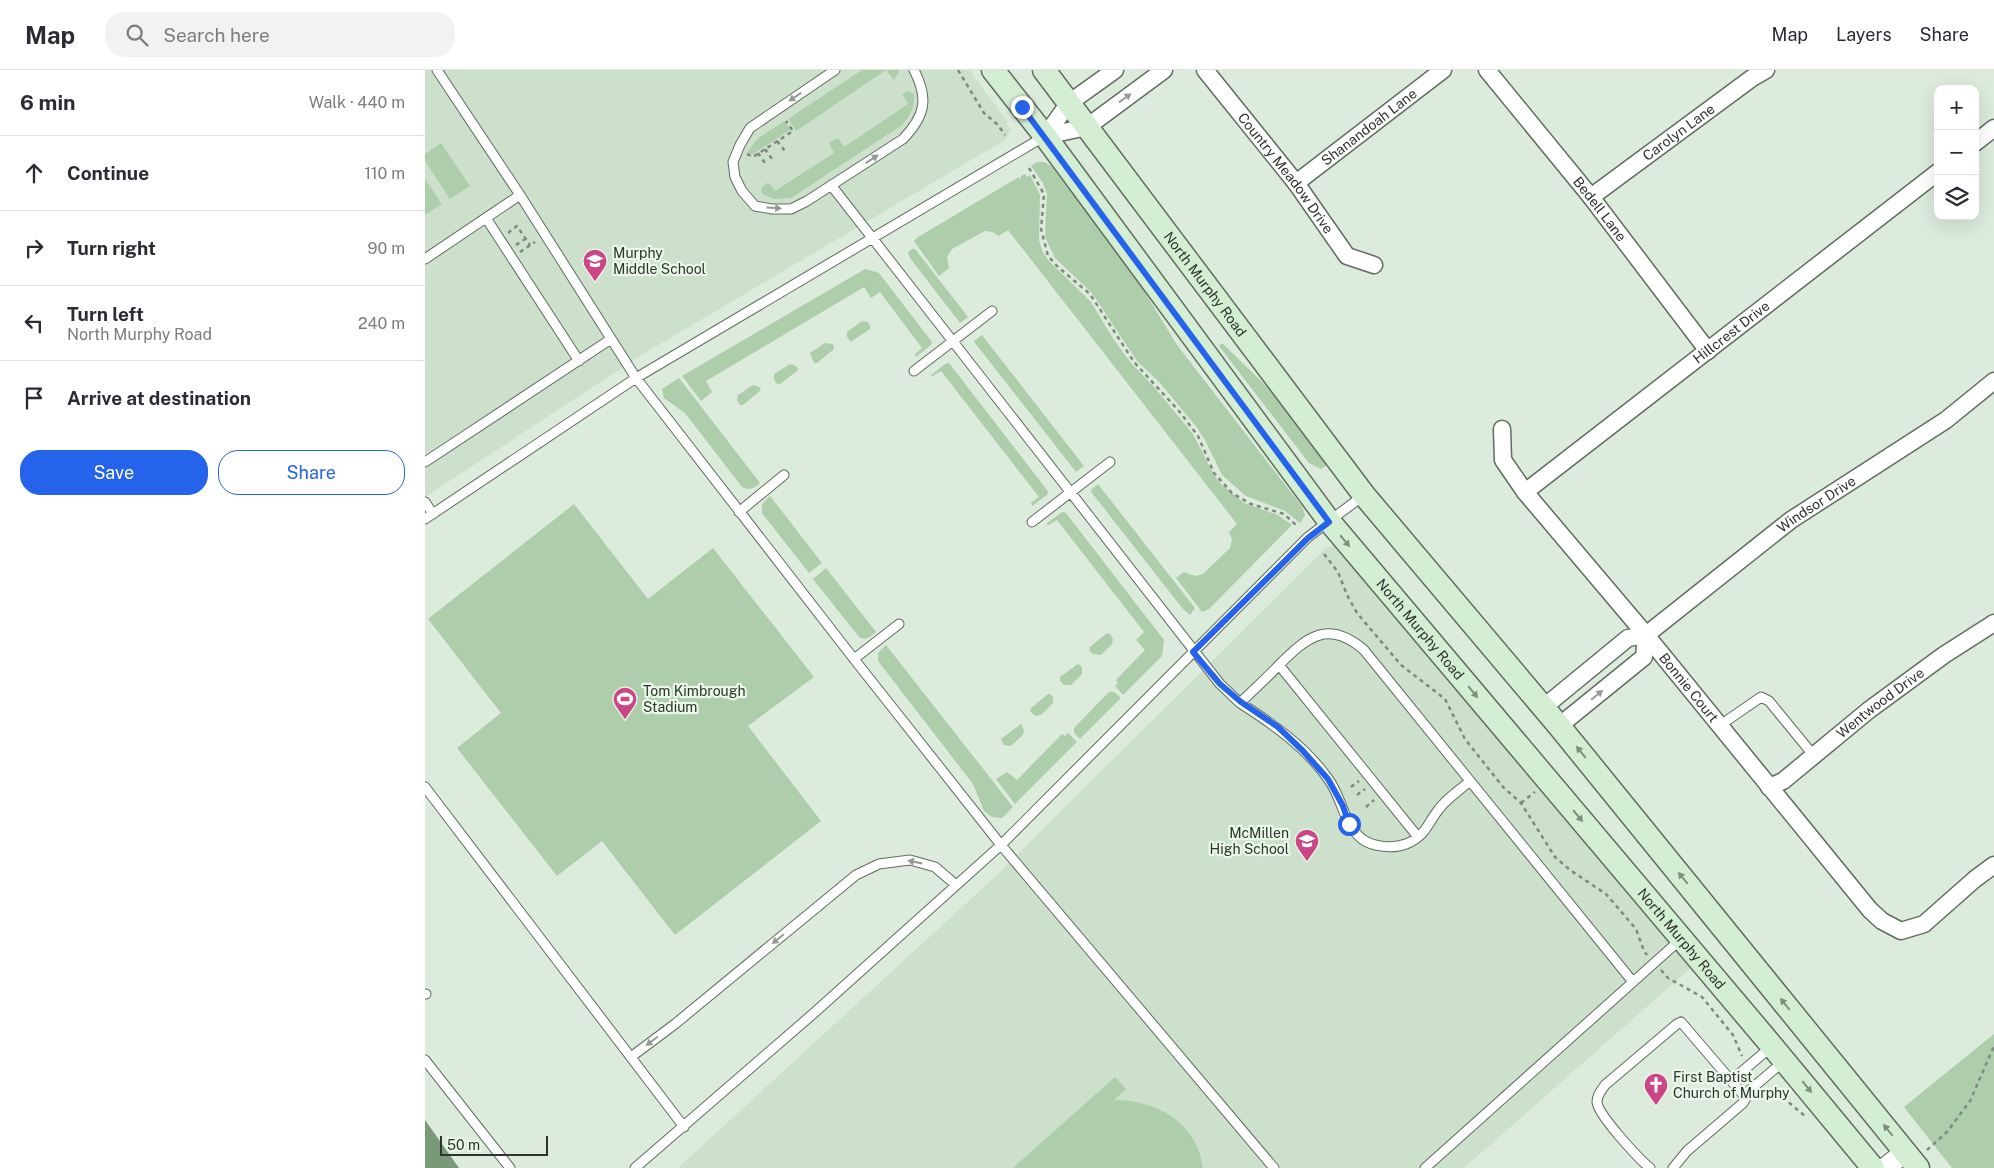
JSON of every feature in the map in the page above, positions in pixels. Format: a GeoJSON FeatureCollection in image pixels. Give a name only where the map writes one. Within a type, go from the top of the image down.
{"type":"FeatureCollection","features":[{"type":"Feature","properties":{"kind":"main road","name":"North Murphy Road"},"geometry":{"type":"LineString","coordinates":[[993,70],[1045,136],[1329,522],[1779,1053],[1873,1168]]}},
{"type":"Feature","properties":{"kind":"main road","name":"North Murphy Road"},"geometry":{"type":"LineString","coordinates":[[1044,70],[1364,495],[1559,726],[1917,1157]]}},
{"type":"Feature","properties":{"kind":"street"},"geometry":{"type":"LineString","coordinates":[[1045,136],[1069,103],[1115,70]]}},
{"type":"Feature","properties":{"kind":"street"},"geometry":{"type":"LineString","coordinates":[[1045,136],[1087,126],[1164,70]]}},
{"type":"Feature","properties":{"kind":"street","name":"Country Meadow Drive"},"geometry":{"type":"LineString","coordinates":[[1205,70],[1296,183],[1347,256],[1374,265]]}},
{"type":"Feature","properties":{"kind":"street","name":"Shanandoah Lane"},"geometry":{"type":"LineString","coordinates":[[1296,183],[1443,70]]}},
{"type":"Feature","properties":{"kind":"street","name":"Bedell Lane"},"geometry":{"type":"LineString","coordinates":[[1487,70],[1591,197],[1708,351]]}},
{"type":"Feature","properties":{"kind":"street","name":"Carolyn Lane"},"geometry":{"type":"LineString","coordinates":[[1591,197],[1752,78],[1766,70]]}},
{"type":"Feature","properties":{"kind":"street"},"geometry":{"type":"LineString","coordinates":[[1979,139],[1994,128]]}},
{"type":"Feature","properties":{"kind":"street","name":"Hillcrest Drive"},"geometry":{"type":"LineString","coordinates":[[1525,492],[1934,175]]}},
{"type":"Feature","properties":{"kind":"street","name":"Windsor Drive"},"geometry":{"type":"LineString","coordinates":[[1543,707],[1628,638],[1646,635],[1791,520],[1946,420],[1994,381]]}},
{"type":"Feature","properties":{"kind":"street","name":"Bonnie Court"},"geometry":{"type":"LineString","coordinates":[[1502,429],[1503,460],[1525,492],[1646,635],[1870,910],[1882,921],[1901,931],[1924,924],[1975,879],[1994,865]]}},
{"type":"Feature","properties":{"kind":"street","name":"Wentwood Drive"},"geometry":{"type":"LineString","coordinates":[[1769,787],[1783,781],[1869,710],[1944,655],[1994,624]]}},
{"type":"Feature","properties":{"kind":"street"},"geometry":{"type":"LineString","coordinates":[[1559,726],[1644,656],[1646,635]]}},
{"type":"Feature","properties":{"kind":"street"},"geometry":{"type":"LineString","coordinates":[[1885,1168],[1917,1157]]}},
{"type":"Feature","properties":{"kind":"lane"},"geometry":{"type":"LineString","coordinates":[[437,70],[636,378],[1001,845],[1267,1163],[1275,1168]]}},
{"type":"Feature","properties":{"kind":"lane"},"geometry":{"type":"LineString","coordinates":[[835,70],[750,128],[733,162],[735,177],[742,191],[755,206],[772,209],[791,209],[807,201],[903,139],[915,127],[923,111],[923,90],[914,70]]}},
{"type":"Feature","properties":{"kind":"lane"},"geometry":{"type":"LineString","coordinates":[[425,502],[429,516],[636,378],[1045,136]]}},
{"type":"Feature","properties":{"kind":"lane"},"geometry":{"type":"LineString","coordinates":[[831,185],[1193,652],[1220,684],[1241,702],[1278,727],[1310,758],[1328,779],[1343,806],[1349,824],[1362,838],[1372,844],[1391,847],[1405,844],[1427,830],[1438,810],[1470,781]]}},
{"type":"Feature","properties":{"kind":"lane"},"geometry":{"type":"LineString","coordinates":[[425,258],[520,196]]}},
{"type":"Feature","properties":{"kind":"lane"},"geometry":{"type":"LineString","coordinates":[[486,218],[579,360]]}},
{"type":"Feature","properties":{"kind":"lane"},"geometry":{"type":"LineString","coordinates":[[914,371],[992,311]]}},
{"type":"Feature","properties":{"kind":"lane"},"geometry":{"type":"LineString","coordinates":[[425,462],[611,339]]}},
{"type":"Feature","properties":{"kind":"lane"},"geometry":{"type":"LineString","coordinates":[[1032,522],[1109,462]]}},
{"type":"Feature","properties":{"kind":"lane"},"geometry":{"type":"LineString","coordinates":[[739,512],[784,476]]}},
{"type":"Feature","properties":{"kind":"lane"},"geometry":{"type":"LineString","coordinates":[[635,1168],[684,1127],[1001,845],[1308,538],[1364,495]]}},
{"type":"Feature","properties":{"kind":"lane"},"geometry":{"type":"LineString","coordinates":[[854,659],[899,624]]}},
{"type":"Feature","properties":{"kind":"lane"},"geometry":{"type":"LineString","coordinates":[[1241,702],[1307,639],[1331,633],[1357,644],[1364,650],[1633,982]]}},
{"type":"Feature","properties":{"kind":"lane"},"geometry":{"type":"LineString","coordinates":[[1279,665],[1418,837]]}},
{"type":"Feature","properties":{"kind":"lane"},"geometry":{"type":"LineString","coordinates":[[1719,726],[1761,697],[1769,701],[1813,756]]}},
{"type":"Feature","properties":{"kind":"lane"},"geometry":{"type":"LineString","coordinates":[[425,787],[684,1127]]}},
{"type":"Feature","properties":{"kind":"lane"},"geometry":{"type":"LineString","coordinates":[[631,1057],[675,1024],[856,875],[879,864],[909,860],[935,867],[956,885]]}},
{"type":"Feature","properties":{"kind":"lane"},"geometry":{"type":"LineString","coordinates":[[1425,1168],[1681,939]]}},
{"type":"Feature","properties":{"kind":"lane"},"geometry":{"type":"LineString","coordinates":[[1650,1168],[1599,1111],[1598,1095],[1605,1085],[1681,1022],[1746,1098],[1743,1103],[1687,1152],[1673,1168]]}},
{"type":"Feature","properties":{"kind":"lane"},"geometry":{"type":"LineString","coordinates":[[1732,1080],[1749,1066],[1779,1053]]}},
{"type":"Feature","properties":{"kind":"lane"},"geometry":{"type":"LineString","coordinates":[[1744,1095],[1760,1081],[1779,1053]]}},
{"type":"Feature","properties":{"kind":"lane"},"geometry":{"type":"LineString","coordinates":[[425,1060],[510,1168]]}},
{"type":"Feature","properties":{"kind":"path"},"geometry":{"type":"LineString","coordinates":[[958,70],[984,113],[998,125],[1005,135]]}},
{"type":"Feature","properties":{"kind":"path"},"geometry":{"type":"LineString","coordinates":[[747,154],[753,157],[793,131],[787,121]]}},
{"type":"Feature","properties":{"kind":"path"},"geometry":{"type":"LineString","coordinates":[[777,141],[785,151]]}},
{"type":"Feature","properties":{"kind":"path"},"geometry":{"type":"LineString","coordinates":[[765,149],[772,159]]}},
{"type":"Feature","properties":{"kind":"path"},"geometry":{"type":"LineString","coordinates":[[758,153],[765,163]]}},
{"type":"Feature","properties":{"kind":"path"},"geometry":{"type":"LineString","coordinates":[[1029,168],[1044,194],[1041,229],[1048,256],[1090,294],[1134,362],[1179,411],[1197,436],[1214,473],[1232,493],[1251,504],[1284,514],[1296,525]]}},
{"type":"Feature","properties":{"kind":"path"},"geometry":{"type":"LineString","coordinates":[[507,234],[517,226],[530,245]]}},
{"type":"Feature","properties":{"kind":"path"},"geometry":{"type":"LineString","coordinates":[[515,246],[526,238]]}},
{"type":"Feature","properties":{"kind":"path"},"geometry":{"type":"LineString","coordinates":[[519,253],[535,242]]}},
{"type":"Feature","properties":{"kind":"path"},"geometry":{"type":"LineString","coordinates":[[1324,554],[1338,572],[1347,595],[1357,613],[1401,665],[1445,699],[1465,739],[1503,787],[1521,803],[1555,858],[1606,894],[1623,912],[1636,929],[1644,951],[1668,978],[1702,997],[1733,1035],[1740,1054],[1749,1066]]}},
{"type":"Feature","properties":{"kind":"path"},"geometry":{"type":"LineString","coordinates":[[1351,787],[1362,778]]}},
{"type":"Feature","properties":{"kind":"path"},"geometry":{"type":"LineString","coordinates":[[1357,795],[1368,786]]}},
{"type":"Feature","properties":{"kind":"path"},"geometry":{"type":"LineString","coordinates":[[1521,803],[1539,788]]}},
{"type":"Feature","properties":{"kind":"path"},"geometry":{"type":"LineString","coordinates":[[1366,807],[1377,797]]}},
{"type":"Feature","properties":{"kind":"path"},"geometry":{"type":"LineString","coordinates":[[1917,1157],[1947,1132],[1970,1101],[1994,1046]]}},
{"type":"Feature","properties":{"kind":"path"},"geometry":{"type":"LineString","coordinates":[[1760,1081],[1774,1094],[1787,1100],[1800,1114],[1812,1121]]}},
{"type":"Feature","properties":{"kind":"shaded area","name":"Murphy Middle School"},"geometry":{"type":"Polygon","coordinates":[[[425,70],[969,70],[1007,121],[1010,131],[1005,140],[643,354],[425,497],[425,70]]]}},
{"type":"Feature","properties":{"kind":"shaded area"},"geometry":{"type":"Polygon","coordinates":[[[862,70],[886,70],[796,131],[788,119],[862,70]]]}},
{"type":"Feature","properties":{"kind":"shaded area"},"geometry":{"type":"Polygon","coordinates":[[[886,70],[898,70],[899,72],[894,80],[886,70]]]}},
{"type":"Feature","properties":{"kind":"shaded area"},"geometry":{"type":"Polygon","coordinates":[[[908,91],[914,94],[914,103],[910,115],[902,125],[791,198],[774,199],[762,194],[761,188],[767,183],[775,191],[834,153],[829,143],[838,138],[844,147],[908,104],[902,94],[908,91]]]}},
{"type":"Feature","properties":{"kind":"shaded area"},"geometry":{"type":"Polygon","coordinates":[[[785,121],[790,130],[753,154],[747,153],[757,139],[785,121]]]}},
{"type":"Feature","properties":{"kind":"shaded area"},"geometry":{"type":"Polygon","coordinates":[[[441,143],[470,186],[450,199],[425,161],[425,154],[441,143]]]}},
{"type":"Feature","properties":{"kind":"shaded area"},"geometry":{"type":"Polygon","coordinates":[[[1037,162],[1044,162],[1051,166],[1133,273],[1177,345],[1303,508],[1305,515],[1300,523],[1285,511],[1246,496],[1222,475],[1205,440],[1195,425],[1160,383],[1137,361],[1092,293],[1055,258],[1045,237],[1047,194],[1043,183],[1031,166],[1037,162]]]}},
{"type":"Feature","properties":{"kind":"shaded area"},"geometry":{"type":"Polygon","coordinates":[[[1025,174],[1027,177],[1030,175],[1040,195],[1039,240],[1043,253],[1091,302],[1114,340],[1131,363],[1154,387],[1193,434],[1214,475],[1221,484],[1244,503],[1278,515],[1292,525],[1209,609],[1202,612],[1176,578],[1184,572],[1195,576],[1203,574],[1230,548],[1232,540],[1229,532],[1237,524],[1008,230],[999,236],[985,231],[952,249],[947,257],[949,268],[939,276],[914,241],[1019,177],[1021,179],[1021,176],[1025,174]]]}},
{"type":"Feature","properties":{"kind":"shaded area"},"geometry":{"type":"Polygon","coordinates":[[[425,179],[442,204],[425,215],[425,179]]]}},
{"type":"Feature","properties":{"kind":"shaded area"},"geometry":{"type":"Polygon","coordinates":[[[915,249],[968,317],[960,323],[910,258],[908,252],[915,249]]]}},
{"type":"Feature","properties":{"kind":"shaded area"},"geometry":{"type":"Polygon","coordinates":[[[865,269],[879,273],[932,342],[931,345],[916,357],[915,354],[922,348],[880,292],[871,298],[864,287],[706,381],[712,392],[701,401],[682,376],[865,269]]]}},
{"type":"Feature","properties":{"kind":"shaded area"},"geometry":{"type":"Polygon","coordinates":[[[862,321],[868,322],[871,328],[851,342],[847,337],[847,332],[862,321]]]}},
{"type":"Feature","properties":{"kind":"shaded area"},"geometry":{"type":"Polygon","coordinates":[[[982,335],[1084,466],[1076,472],[975,343],[974,341],[982,335]]]}},
{"type":"Feature","properties":{"kind":"shaded area"},"geometry":{"type":"Polygon","coordinates":[[[825,343],[833,344],[834,349],[817,363],[814,363],[810,353],[825,343]]]}},
{"type":"Feature","properties":{"kind":"shaded area"},"geometry":{"type":"Polygon","coordinates":[[[1222,343],[1286,405],[1326,460],[1327,465],[1321,469],[1309,463],[1219,346],[1222,343]]]}},
{"type":"Feature","properties":{"kind":"shaded area"},"geometry":{"type":"Polygon","coordinates":[[[949,363],[1047,490],[1048,494],[1032,506],[1031,503],[1039,497],[941,371],[930,376],[949,363]]]}},
{"type":"Feature","properties":{"kind":"shaded area"},"geometry":{"type":"Polygon","coordinates":[[[790,364],[796,366],[797,371],[780,384],[777,384],[774,374],[790,364]]]}},
{"type":"Feature","properties":{"kind":"shaded area"},"geometry":{"type":"Polygon","coordinates":[[[679,378],[760,483],[756,486],[750,489],[742,487],[685,413],[664,398],[662,389],[679,378]]]}},
{"type":"Feature","properties":{"kind":"shaded area"},"geometry":{"type":"Polygon","coordinates":[[[753,385],[761,390],[743,405],[740,405],[737,400],[738,395],[753,385]]]}},
{"type":"Feature","properties":{"kind":"shaded area"},"geometry":{"type":"Polygon","coordinates":[[[1098,484],[1195,608],[1190,615],[1183,609],[1092,493],[1091,490],[1098,484]]]}},
{"type":"Feature","properties":{"kind":"shaded area"},"geometry":{"type":"Polygon","coordinates":[[[770,496],[822,563],[809,573],[762,513],[762,504],[770,496]]]}},
{"type":"Feature","properties":{"kind":"shaded area","name":"Tom Kimbrough Stadium"},"geometry":{"type":"Polygon","coordinates":[[[574,504],[648,599],[713,548],[814,677],[748,726],[821,821],[675,935],[602,841],[557,876],[457,748],[501,713],[428,619],[574,504]]]}},
{"type":"Feature","properties":{"kind":"shaded area"},"geometry":{"type":"Polygon","coordinates":[[[1062,512],[1066,513],[1164,640],[1162,656],[1123,695],[1115,686],[1118,683],[1116,680],[1145,650],[1136,640],[1144,632],[1057,520],[1049,525],[1046,524],[1062,512]]]}},
{"type":"Feature","properties":{"kind":"shaded area","name":"McMillen High School"},"geometry":{"type":"Polygon","coordinates":[[[1337,543],[1695,964],[1464,1168],[678,1168],[998,874],[1326,548],[1337,543]]]}},
{"type":"Feature","properties":{"kind":"shaded area"},"geometry":{"type":"Polygon","coordinates":[[[826,568],[876,632],[870,637],[864,639],[859,637],[813,579],[826,568]]]}},
{"type":"Feature","properties":{"kind":"shaded area"},"geometry":{"type":"Polygon","coordinates":[[[1107,633],[1113,639],[1112,644],[1101,655],[1093,654],[1089,650],[1090,647],[1107,633]]]}},
{"type":"Feature","properties":{"kind":"shaded area"},"geometry":{"type":"Polygon","coordinates":[[[886,645],[1013,807],[1002,818],[992,817],[984,811],[973,784],[878,661],[878,653],[886,645]]]}},
{"type":"Feature","properties":{"kind":"shaded area"},"geometry":{"type":"Polygon","coordinates":[[[1078,664],[1082,667],[1082,674],[1071,685],[1064,685],[1060,681],[1060,677],[1078,664]]]}},
{"type":"Feature","properties":{"kind":"shaded area"},"geometry":{"type":"Polygon","coordinates":[[[1109,692],[1114,692],[1121,698],[1080,739],[1074,733],[1074,728],[1109,692]]]}},
{"type":"Feature","properties":{"kind":"shaded area"},"geometry":{"type":"Polygon","coordinates":[[[1048,694],[1053,697],[1053,703],[1041,715],[1035,716],[1030,711],[1031,708],[1048,694]]]}},
{"type":"Feature","properties":{"kind":"shaded area"},"geometry":{"type":"Polygon","coordinates":[[[1021,724],[1024,730],[1023,735],[1011,746],[1004,745],[1001,739],[1021,724]]]}},
{"type":"Feature","properties":{"kind":"shaded area"},"geometry":{"type":"Polygon","coordinates":[[[1068,733],[1077,742],[1015,804],[996,779],[1007,772],[1017,780],[1062,734],[1065,736],[1068,733]]]}},
{"type":"Feature","properties":{"kind":"shaded area"},"geometry":{"type":"Polygon","coordinates":[[[1994,1034],[1994,1168],[1952,1168],[1904,1107],[1994,1034]]]}},
{"type":"Feature","properties":{"kind":"shaded area"},"geometry":{"type":"Polygon","coordinates":[[[1115,1077],[1126,1089],[1114,1100],[1145,1104],[1159,1109],[1172,1117],[1183,1126],[1192,1138],[1199,1152],[1203,1168],[1013,1168],[1115,1077]]]}},
{"type":"Feature","properties":{"kind":"shaded area"},"geometry":{"type":"Polygon","coordinates":[[[425,1120],[459,1168],[425,1168],[425,1120]]]}},
{"type":"Feature","properties":{"kind":"place","name":"Murphy Middle School"},"geometry":{"type":"Point","coordinates":[595,282]}},
{"type":"Feature","properties":{"kind":"place","name":"Tom Kimbrough Stadium"},"geometry":{"type":"Point","coordinates":[625,720]}},
{"type":"Feature","properties":{"kind":"place","name":"McMillen High School"},"geometry":{"type":"Point","coordinates":[1307,862]}},
{"type":"Feature","properties":{"kind":"place","name":"First Baptist Church of Murphy"},"geometry":{"type":"Point","coordinates":[1656,1106]}},
{"type":"Feature","properties":{"kind":"route"},"geometry":{"type":"LineString","coordinates":[[1022,107],[1329,522],[1308,538],[1193,652],[1220,684],[1241,702],[1278,727],[1303,751],[1337,792],[1349,824]]}}]}
